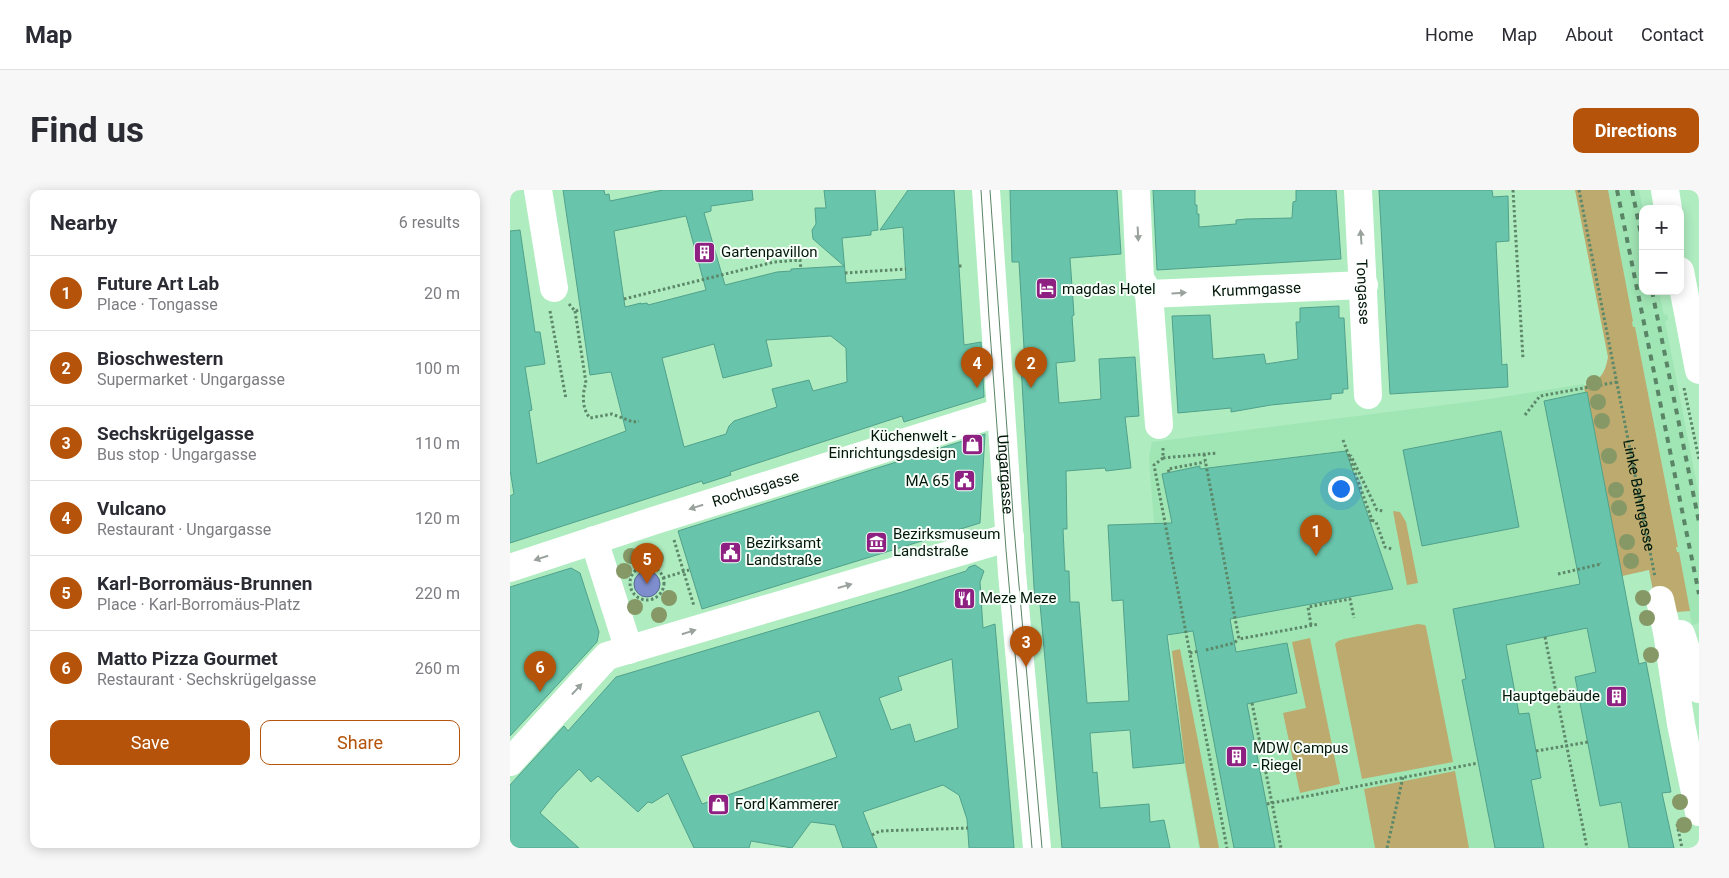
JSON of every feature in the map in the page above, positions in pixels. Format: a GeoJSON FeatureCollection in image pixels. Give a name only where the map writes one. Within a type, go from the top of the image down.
{"type":"FeatureCollection","features":[{"type":"Feature","properties":{"kind":"street"},"geometry":{"type":"LineString","coordinates":[[538,190],[557,299]]}},
{"type":"Feature","properties":{"kind":"street","name":"Ungargasse"},"geometry":{"type":"LineString","coordinates":[[986,190],[1010,537],[1037,848]]}},
{"type":"Feature","properties":{"kind":"street"},"geometry":{"type":"LineString","coordinates":[[1136,190],[1140,278],[1149,294],[1159,425]]}},
{"type":"Feature","properties":{"kind":"street","name":"Tongasse"},"geometry":{"type":"LineString","coordinates":[[1358,190],[1368,395]]}},
{"type":"Feature","properties":{"kind":"street"},"geometry":{"type":"LineString","coordinates":[[1665,190],[1667,205]]}},
{"type":"Feature","properties":{"kind":"street","name":"Krummgasse"},"geometry":{"type":"LineString","coordinates":[[1149,294],[1364,285]]}},
{"type":"Feature","properties":{"kind":"street"},"geometry":{"type":"LineString","coordinates":[[1684,292],[1699,370]]}},
{"type":"Feature","properties":{"kind":"street","name":"Rochusgasse"},"geometry":{"type":"LineString","coordinates":[[510,568],[1001,412]]}},
{"type":"Feature","properties":{"kind":"street"},"geometry":{"type":"LineString","coordinates":[[510,762],[607,656],[1010,537]]}},
{"type":"Feature","properties":{"kind":"street"},"geometry":{"type":"LineString","coordinates":[[594,540],[629,650]]}},
{"type":"Feature","properties":{"kind":"street"},"geometry":{"type":"LineString","coordinates":[[1660,600],[1681,724],[1698,806]]}},
{"type":"Feature","properties":{"kind":"street"},"geometry":{"type":"LineString","coordinates":[[1667,637],[1681,634],[1699,689]]}},
{"type":"Feature","properties":{"kind":"path"},"geometry":{"type":"LineString","coordinates":[[1513,190],[1522,359]]}},
{"type":"Feature","properties":{"kind":"path","name":"Linke Bahngasse"},"geometry":{"type":"LineString","coordinates":[[1579,190],[1660,600]]}},
{"type":"Feature","properties":{"kind":"path"},"geometry":{"type":"LineString","coordinates":[[624,299],[774,262],[800,260],[801,269]]}},
{"type":"Feature","properties":{"kind":"path"},"geometry":{"type":"LineString","coordinates":[[845,273],[906,269]]}},
{"type":"Feature","properties":{"kind":"path"},"geometry":{"type":"LineString","coordinates":[[557,299],[575,311],[586,383],[583,391],[585,412],[590,418],[612,414],[632,422],[639,421]]}},
{"type":"Feature","properties":{"kind":"path"},"geometry":{"type":"LineString","coordinates":[[557,299],[566,399]]}},
{"type":"Feature","properties":{"kind":"path"},"geometry":{"type":"LineString","coordinates":[[575,311],[580,310]]}},
{"type":"Feature","properties":{"kind":"path"},"geometry":{"type":"LineString","coordinates":[[1525,415],[1540,396],[1617,382]]}},
{"type":"Feature","properties":{"kind":"path"},"geometry":{"type":"LineString","coordinates":[[1159,425],[1163,458]]}},
{"type":"Feature","properties":{"kind":"path"},"geometry":{"type":"LineString","coordinates":[[1343,440],[1371,521],[1376,522],[1385,547],[1392,549]]}},
{"type":"Feature","properties":{"kind":"path"},"geometry":{"type":"LineString","coordinates":[[1217,453],[1163,458],[1154,464],[1227,848]]}},
{"type":"Feature","properties":{"kind":"path"},"geometry":{"type":"LineString","coordinates":[[1204,454],[1239,639]]}},
{"type":"Feature","properties":{"kind":"path"},"geometry":{"type":"LineString","coordinates":[[1349,456],[1352,456],[1376,510],[1384,511]]}},
{"type":"Feature","properties":{"kind":"path"},"geometry":{"type":"LineString","coordinates":[[1169,472],[1168,469],[1206,462]]}},
{"type":"Feature","properties":{"kind":"path"},"geometry":{"type":"LineString","coordinates":[[674,539],[696,613]]}},
{"type":"Feature","properties":{"kind":"path"},"geometry":{"type":"LineString","coordinates":[[1558,574],[1601,564],[1600,562]]}},
{"type":"Feature","properties":{"kind":"path"},"geometry":{"type":"LineString","coordinates":[[652,567],[661,573],[663,578],[661,593],[653,599],[642,600],[631,590],[630,579],[632,574],[641,568],[652,567]]}},
{"type":"Feature","properties":{"kind":"path"},"geometry":{"type":"LineString","coordinates":[[663,578],[689,570]]}},
{"type":"Feature","properties":{"kind":"path"},"geometry":{"type":"LineString","coordinates":[[1311,626],[1308,607],[1350,598],[1354,618]]}},
{"type":"Feature","properties":{"kind":"path"},"geometry":{"type":"LineString","coordinates":[[1206,650],[1234,643],[1239,639],[1319,624]]}},
{"type":"Feature","properties":{"kind":"path"},"geometry":{"type":"LineString","coordinates":[[1545,637],[1587,848]]}},
{"type":"Feature","properties":{"kind":"path"},"geometry":{"type":"LineString","coordinates":[[1190,653],[1199,651]]}},
{"type":"Feature","properties":{"kind":"path"},"geometry":{"type":"LineString","coordinates":[[1252,703],[1281,848]]}},
{"type":"Feature","properties":{"kind":"path"},"geometry":{"type":"LineString","coordinates":[[1536,751],[1588,742]]}},
{"type":"Feature","properties":{"kind":"path"},"geometry":{"type":"LineString","coordinates":[[1267,804],[1478,763]]}},
{"type":"Feature","properties":{"kind":"path"},"geometry":{"type":"LineString","coordinates":[[1387,848],[1403,777]]}},
{"type":"Feature","properties":{"kind":"path"},"geometry":{"type":"LineString","coordinates":[[872,835],[880,831],[968,828]]}},
{"type":"Feature","properties":{"kind":"shaded area"},"geometry":{"type":"Polygon","coordinates":[[[1575,190],[1608,190],[1632,322],[1633,327],[1635,327],[1678,547],[1676,547],[1677,552],[1679,552],[1690,611],[1676,612],[1655,601],[1649,570],[1622,576],[1587,392],[1585,393],[1584,386],[1594,382],[1601,376],[1608,357],[1575,190]]]}},
{"type":"Feature","properties":{"kind":"shaded area"},"geometry":{"type":"Polygon","coordinates":[[[1608,190],[1639,190],[1642,205],[1639,205],[1639,295],[1660,295],[1664,315],[1667,314],[1668,320],[1665,321],[1699,496],[1699,623],[1692,625],[1635,327],[1633,328],[1608,190]]]}},
{"type":"Feature","properties":{"kind":"shaded area"},"geometry":{"type":"Polygon","coordinates":[[[1584,384],[1639,664],[1646,662],[1671,792],[1662,794],[1674,848],[1199,848],[1184,763],[1165,598],[1154,523],[1149,458],[1152,442],[1476,401],[1584,384]]]}},
{"type":"Feature","properties":{"kind":"shaded area"},"geometry":{"type":"Polygon","coordinates":[[[1393,511],[1400,512],[1406,522],[1418,583],[1407,585],[1393,511]]]}},
{"type":"Feature","properties":{"kind":"shaded area"},"geometry":{"type":"Polygon","coordinates":[[[1418,624],[1425,625],[1426,627],[1453,762],[1362,779],[1335,644],[1344,639],[1418,624]]]}},
{"type":"Feature","properties":{"kind":"shaded area"},"geometry":{"type":"Polygon","coordinates":[[[1310,638],[1340,784],[1300,793],[1283,713],[1306,708],[1292,642],[1310,638]]]}},
{"type":"Feature","properties":{"kind":"shaded area"},"geometry":{"type":"Polygon","coordinates":[[[1180,649],[1219,848],[1200,848],[1185,763],[1172,651],[1180,649]]]}},
{"type":"Feature","properties":{"kind":"shaded area"},"geometry":{"type":"Polygon","coordinates":[[[1455,771],[1469,848],[1375,848],[1364,789],[1455,771]]]}},
{"type":"Feature","properties":{"kind":"water"},"geometry":{"type":"Polygon","coordinates":[[[647,571],[657,574],[660,584],[657,594],[647,597],[637,594],[634,584],[637,574],[647,571]]]}},
{"type":"Feature","properties":{"kind":"building"},"geometry":{"type":"Polygon","coordinates":[[[563,190],[604,190],[605,195],[609,194],[610,201],[663,190],[752,190],[753,200],[711,206],[711,211],[704,213],[725,285],[777,272],[791,271],[791,269],[844,266],[813,239],[812,230],[816,224],[815,208],[826,208],[824,190],[875,190],[878,230],[871,231],[871,235],[842,238],[846,283],[906,279],[903,227],[880,230],[908,190],[954,190],[964,345],[981,342],[984,397],[904,422],[902,416],[730,472],[731,475],[703,484],[702,481],[510,543],[510,496],[514,494],[510,470],[510,231],[520,230],[535,332],[540,332],[545,364],[525,367],[532,410],[529,411],[537,464],[626,431],[611,372],[590,375],[563,190]],[[686,216],[614,231],[625,307],[641,303],[647,303],[648,305],[706,290],[686,216]],[[831,336],[766,340],[772,366],[723,378],[714,344],[662,358],[684,447],[726,434],[729,426],[734,421],[777,407],[772,389],[809,380],[813,391],[847,382],[846,348],[831,336]]]}},
{"type":"Feature","properties":{"kind":"building"},"geometry":{"type":"Polygon","coordinates":[[[1010,190],[1117,190],[1121,254],[1070,258],[1075,361],[1056,363],[1059,403],[1101,399],[1099,359],[1135,357],[1139,416],[1125,417],[1131,468],[1106,471],[1105,468],[1066,471],[1067,529],[1063,529],[1065,571],[1069,571],[1070,602],[1079,602],[1087,703],[1129,701],[1123,600],[1112,601],[1108,525],[1172,523],[1162,474],[1200,466],[1200,469],[1346,451],[1393,589],[1230,619],[1236,652],[1287,643],[1297,693],[1247,704],[1275,848],[1234,848],[1193,631],[1167,635],[1184,763],[1133,768],[1130,730],[1090,733],[1093,773],[1097,772],[1100,808],[1149,804],[1150,822],[1164,820],[1170,848],[1062,848],[1040,604],[1035,604],[1021,365],[1025,365],[1019,262],[1012,262],[1010,190]]]}},
{"type":"Feature","properties":{"kind":"building"},"geometry":{"type":"Polygon","coordinates":[[[1153,190],[1195,190],[1195,205],[1197,205],[1197,214],[1199,214],[1199,227],[1236,224],[1236,220],[1246,219],[1292,218],[1293,202],[1296,201],[1296,190],[1336,190],[1341,259],[1157,270],[1153,190]]]}},
{"type":"Feature","properties":{"kind":"building"},"geometry":{"type":"Polygon","coordinates":[[[1379,190],[1492,190],[1493,197],[1508,196],[1509,241],[1496,242],[1502,365],[1507,364],[1508,387],[1390,394],[1379,190]]]}},
{"type":"Feature","properties":{"kind":"building"},"geometry":{"type":"Polygon","coordinates":[[[1339,306],[1339,318],[1344,318],[1348,389],[1343,389],[1343,393],[1331,394],[1331,399],[1271,405],[1231,412],[1231,408],[1178,413],[1172,316],[1210,315],[1213,359],[1264,354],[1266,364],[1298,359],[1296,322],[1300,322],[1300,308],[1339,306]]]}},
{"type":"Feature","properties":{"kind":"building","name":"Hauptgebäude"},"geometry":{"type":"Polygon","coordinates":[[[1587,392],[1639,664],[1646,662],[1671,792],[1662,793],[1674,848],[1629,848],[1621,802],[1600,806],[1575,677],[1596,672],[1587,628],[1506,645],[1519,714],[1529,713],[1541,778],[1531,780],[1544,848],[1495,848],[1462,680],[1466,679],[1453,609],[1580,584],[1544,401],[1587,392]]]}},
{"type":"Feature","properties":{"kind":"building"},"geometry":{"type":"Polygon","coordinates":[[[1501,431],[1519,527],[1422,546],[1403,450],[1501,431]]]}},
{"type":"Feature","properties":{"kind":"building"},"geometry":{"type":"Polygon","coordinates":[[[985,434],[980,523],[702,609],[678,531],[985,434]]]}},
{"type":"Feature","properties":{"kind":"building"},"geometry":{"type":"Polygon","coordinates":[[[975,565],[984,571],[980,582],[983,628],[995,624],[1014,848],[969,848],[967,819],[959,795],[943,785],[863,812],[877,848],[843,848],[835,825],[811,822],[792,848],[751,841],[749,848],[694,848],[668,793],[652,803],[648,802],[638,812],[598,776],[591,782],[579,769],[540,813],[579,848],[510,848],[510,785],[564,726],[568,731],[616,677],[902,592],[966,571],[969,567],[975,565]],[[952,659],[898,677],[902,690],[879,698],[891,730],[910,724],[915,742],[958,728],[952,659]],[[819,711],[681,756],[702,804],[837,757],[819,711]]]}},
{"type":"Feature","properties":{"kind":"building"},"geometry":{"type":"Polygon","coordinates":[[[571,568],[580,573],[599,632],[597,642],[510,736],[510,587],[571,568]]]}},
{"type":"Feature","properties":{"kind":"tram line"},"geometry":{"type":"LineString","coordinates":[[981,190],[1006,550],[1032,848]]}},
{"type":"Feature","properties":{"kind":"tram line"},"geometry":{"type":"LineString","coordinates":[[990,190],[1014,528],[1042,848]]}},
{"type":"Feature","properties":{"kind":"railway"},"geometry":{"type":"LineString","coordinates":[[1617,190],[1699,594]]}},
{"type":"Feature","properties":{"kind":"railway"},"geometry":{"type":"LineString","coordinates":[[1632,190],[1639,224]]}},
{"type":"Feature","properties":{"kind":"railway"},"geometry":{"type":"LineString","coordinates":[[1653,295],[1699,522]]}},
{"type":"Feature","properties":{"kind":"place","name":"Gartenpavillon"},"geometry":{"type":"Point","coordinates":[705,252]}},
{"type":"Feature","properties":{"kind":"place","name":"magdas Hotel"},"geometry":{"type":"Point","coordinates":[1046,289]}},
{"type":"Feature","properties":{"kind":"place","name":"Vulcano"},"geometry":{"type":"Point","coordinates":[977,388]}},
{"type":"Feature","properties":{"kind":"place","name":"Bioschwestern"},"geometry":{"type":"Point","coordinates":[1031,388]}},
{"type":"Feature","properties":{"kind":"place","name":"Küchenwelt - Einrichtungsdesign"},"geometry":{"type":"Point","coordinates":[972,445]}},
{"type":"Feature","properties":{"kind":"place","name":"MA 65"},"geometry":{"type":"Point","coordinates":[965,481]}},
{"type":"Feature","properties":{"kind":"place","name":"Bezirksmuseum Landstraße"},"geometry":{"type":"Point","coordinates":[877,543]}},
{"type":"Feature","properties":{"kind":"place","name":"Bezirksamt Landstraße"},"geometry":{"type":"Point","coordinates":[730,552]}},
{"type":"Feature","properties":{"kind":"place","name":"Future Art Lab"},"geometry":{"type":"Point","coordinates":[1316,556]}},
{"type":"Feature","properties":{"kind":"place","name":"Karl-Borromäus-Brunnen"},"geometry":{"type":"Point","coordinates":[647,584]}},
{"type":"Feature","properties":{"kind":"place","name":"Meze Meze"},"geometry":{"type":"Point","coordinates":[964,598]}},
{"type":"Feature","properties":{"kind":"place","name":"Sechskrügelgasse"},"geometry":{"type":"Point","coordinates":[1026,667]}},
{"type":"Feature","properties":{"kind":"place","name":"Matto Pizza Gourmet"},"geometry":{"type":"Point","coordinates":[540,692]}},
{"type":"Feature","properties":{"kind":"place","name":"Hauptgebäude"},"geometry":{"type":"Point","coordinates":[1616,696]}},
{"type":"Feature","properties":{"kind":"place","name":"MDW Campus - Riegel"},"geometry":{"type":"Point","coordinates":[1237,757]}},
{"type":"Feature","properties":{"kind":"place","name":"Ford Kammerer"},"geometry":{"type":"Point","coordinates":[719,804]}}]}
